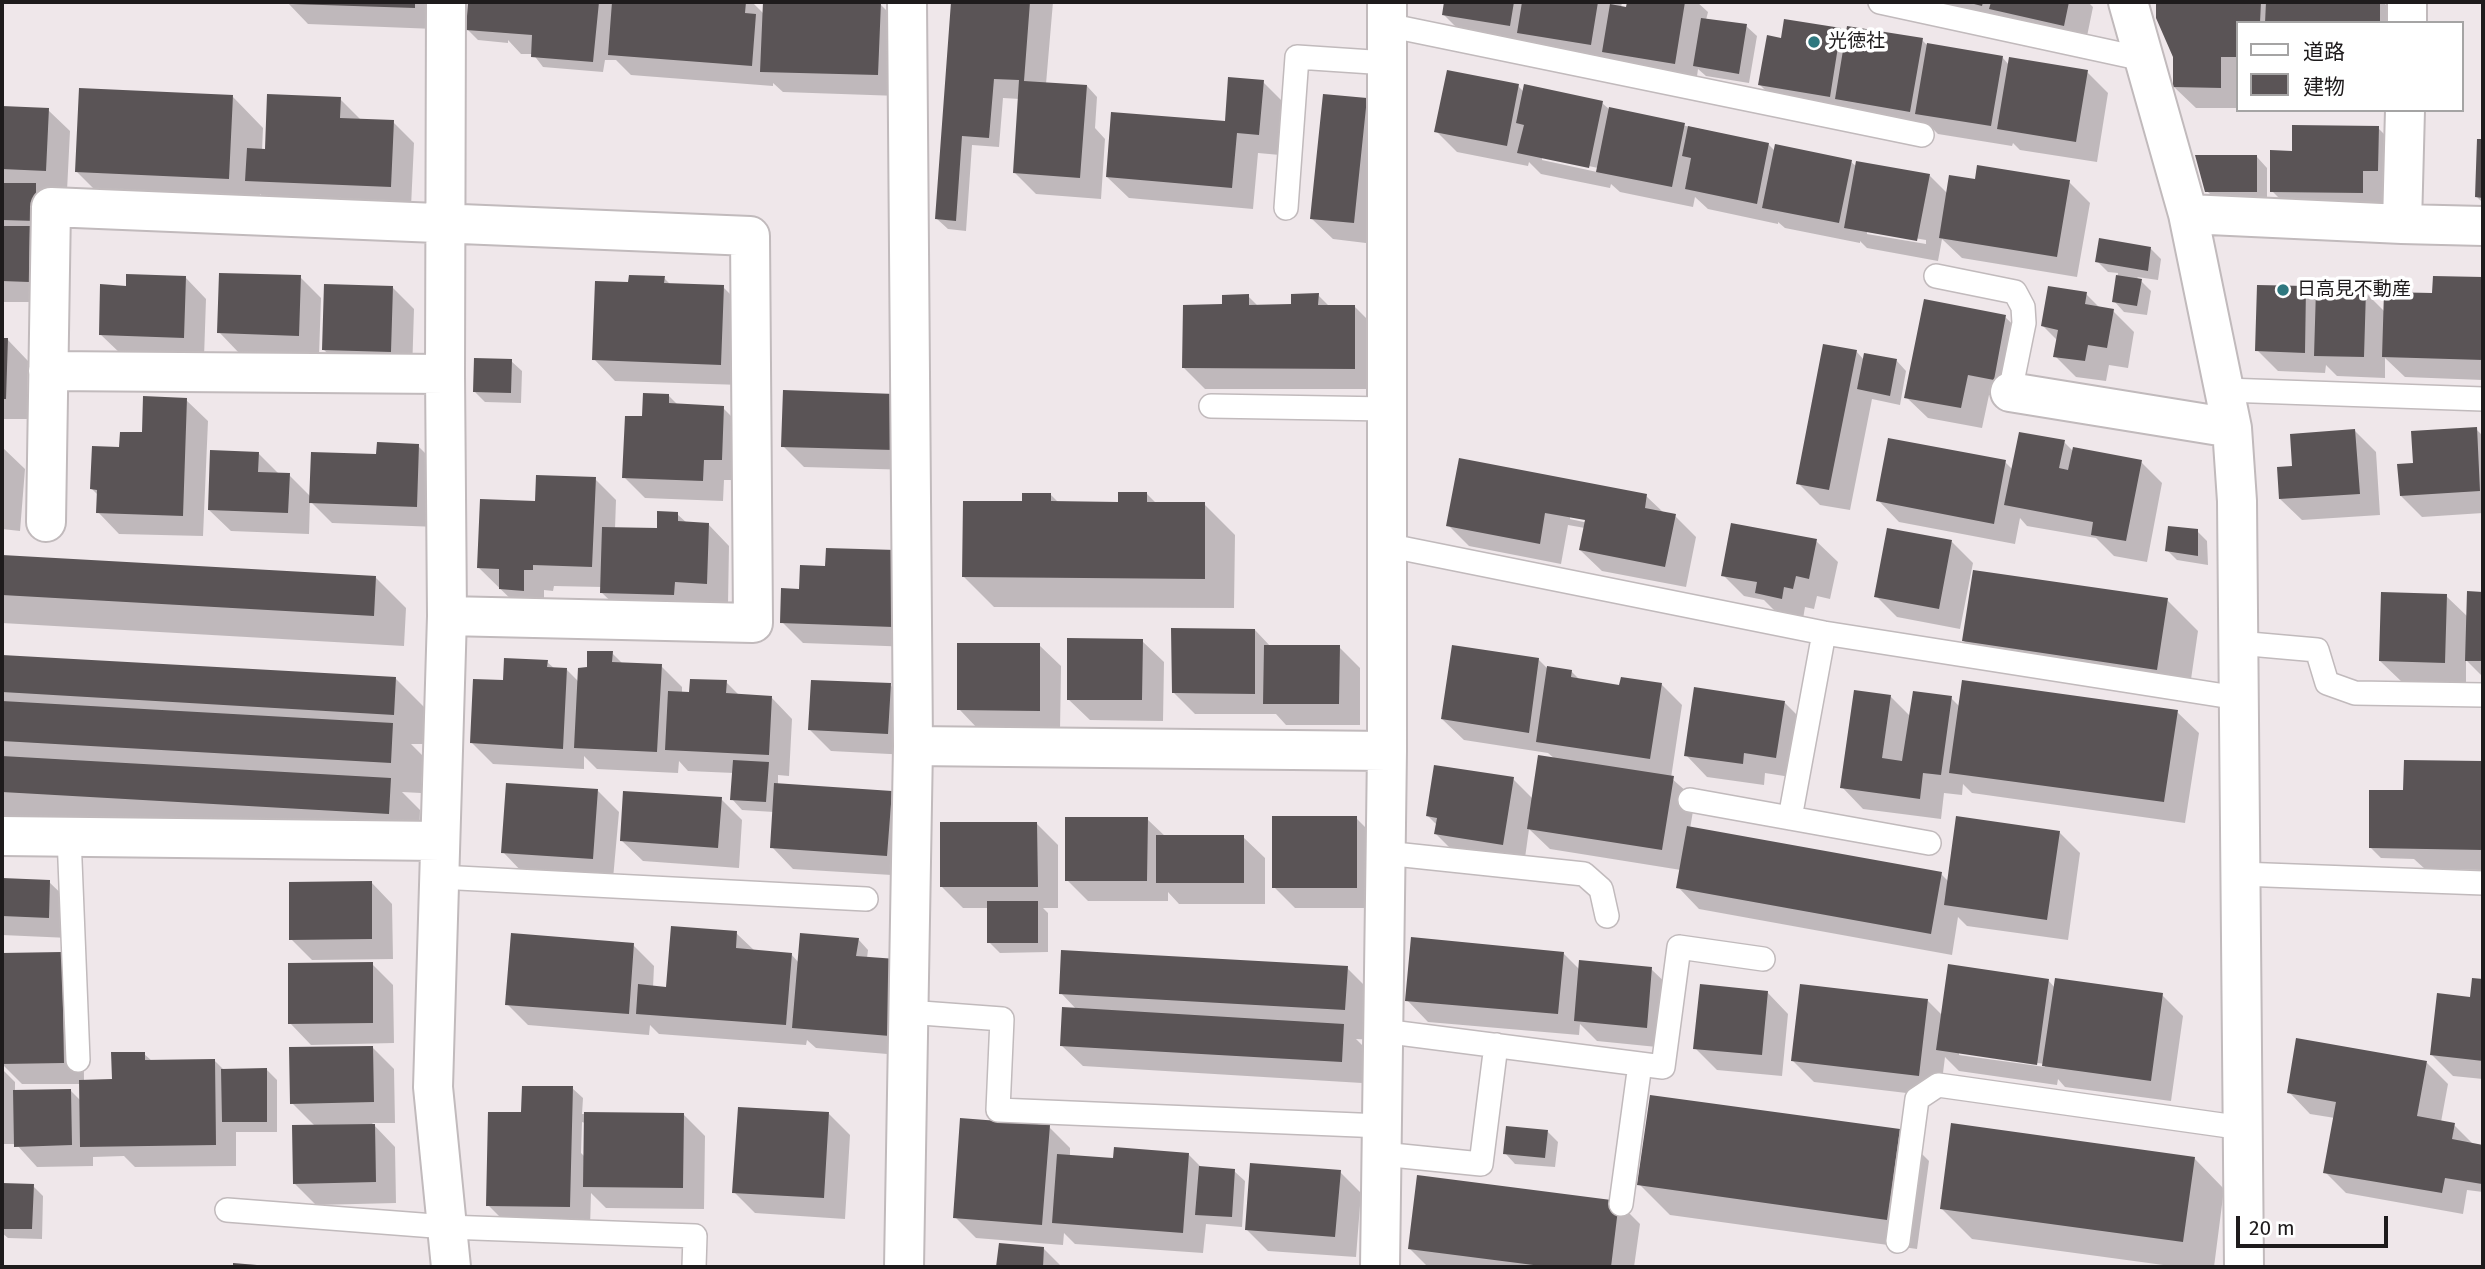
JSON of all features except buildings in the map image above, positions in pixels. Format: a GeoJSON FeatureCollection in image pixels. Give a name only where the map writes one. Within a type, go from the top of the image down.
{"type":"FeatureCollection","features":[{"type":"Feature","properties":{"kind":"street"},"geometry":{"type":"LineString","coordinates":[[446,2],[447,616],[433,1087],[451,1267]]}},
{"type":"Feature","properties":{"kind":"street"},"geometry":{"type":"LineString","coordinates":[[904,1267],[913,746],[906,2]]}},
{"type":"Feature","properties":{"kind":"street"},"geometry":{"type":"LineString","coordinates":[[2128,2],[2188,214],[2232,428],[2237,501],[2244,1267]]}},
{"type":"Feature","properties":{"kind":"street"},"geometry":{"type":"LineString","coordinates":[[2407,2],[2407,21]]}},
{"type":"Feature","properties":{"kind":"street"},"geometry":{"type":"LineString","coordinates":[[1380,1267],[1387,751],[1387,14]]}},
{"type":"Feature","properties":{"kind":"street"},"geometry":{"type":"LineString","coordinates":[[2402,224],[2405,112]]}},
{"type":"Feature","properties":{"kind":"street"},"geometry":{"type":"LineString","coordinates":[[46,522],[51,207],[750,236],[753,623],[447,616]]}},
{"type":"Feature","properties":{"kind":"street"},"geometry":{"type":"LineString","coordinates":[[2188,214],[2483,226]]}},
{"type":"Feature","properties":{"kind":"street"},"geometry":{"type":"LineString","coordinates":[[48,371],[445,374]]}},
{"type":"Feature","properties":{"kind":"street"},"geometry":{"type":"LineString","coordinates":[[2010,392],[2232,428]]}},
{"type":"Feature","properties":{"kind":"street"},"geometry":{"type":"LineString","coordinates":[[913,746],[1387,751]]}},
{"type":"Feature","properties":{"kind":"street"},"geometry":{"type":"LineString","coordinates":[[2,836],[69,836],[440,859]]}},
{"type":"Feature","properties":{"kind":"lane"},"geometry":{"type":"LineString","coordinates":[[1880,2],[2143,59]]}},
{"type":"Feature","properties":{"kind":"lane"},"geometry":{"type":"LineString","coordinates":[[1387,14],[1922,135]]}},
{"type":"Feature","properties":{"kind":"lane"},"geometry":{"type":"LineString","coordinates":[[1286,208],[1297,57],[1387,63]]}},
{"type":"Feature","properties":{"kind":"lane"},"geometry":{"type":"LineString","coordinates":[[1936,276],[2015,292],[2023,307],[2024,323],[2010,392]]}},
{"type":"Feature","properties":{"kind":"lane"},"geometry":{"type":"LineString","coordinates":[[2225,390],[2483,399]]}},
{"type":"Feature","properties":{"kind":"lane"},"geometry":{"type":"LineString","coordinates":[[1211,406],[1387,409]]}},
{"type":"Feature","properties":{"kind":"lane"},"geometry":{"type":"LineString","coordinates":[[1387,545],[1824,633],[2238,698]]}},
{"type":"Feature","properties":{"kind":"lane"},"geometry":{"type":"LineString","coordinates":[[1790,818],[1824,633]]}},
{"type":"Feature","properties":{"kind":"lane"},"geometry":{"type":"LineString","coordinates":[[2238,643],[2317,650],[2327,683],[2355,693],[2483,695]]}},
{"type":"Feature","properties":{"kind":"lane"},"geometry":{"type":"LineString","coordinates":[[1690,800],[1929,843]]}},
{"type":"Feature","properties":{"kind":"lane"},"geometry":{"type":"LineString","coordinates":[[69,836],[78,1060]]}},
{"type":"Feature","properties":{"kind":"lane"},"geometry":{"type":"LineString","coordinates":[[1385,853],[1584,874],[1601,889],[1607,916]]}},
{"type":"Feature","properties":{"kind":"lane"},"geometry":{"type":"LineString","coordinates":[[440,859],[866,899]]}},
{"type":"Feature","properties":{"kind":"lane"},"geometry":{"type":"LineString","coordinates":[[2240,874],[2483,883]]}},
{"type":"Feature","properties":{"kind":"lane"},"geometry":{"type":"LineString","coordinates":[[1383,1031],[1663,1067],[1679,947],[1763,959]]}},
{"type":"Feature","properties":{"kind":"lane"},"geometry":{"type":"LineString","coordinates":[[908,1012],[1002,1019],[998,1110],[1382,1140],[1481,1164],[1496,1045]]}},
{"type":"Feature","properties":{"kind":"lane"},"geometry":{"type":"LineString","coordinates":[[1621,1204],[1640,1064]]}},
{"type":"Feature","properties":{"kind":"lane"},"geometry":{"type":"LineString","coordinates":[[1898,1241],[1917,1100],[1938,1085],[2242,1128]]}},
{"type":"Feature","properties":{"kind":"lane"},"geometry":{"type":"LineString","coordinates":[[228,1210],[447,1227],[695,1236],[694,1267]]}},
{"type":"Feature","properties":{"kind":"place","name":"光徳社"},"geometry":{"type":"Point","coordinates":[1814,42]}},
{"type":"Feature","properties":{"kind":"place","name":"日高見不動産"},"geometry":{"type":"Point","coordinates":[2283,290]}}]}
